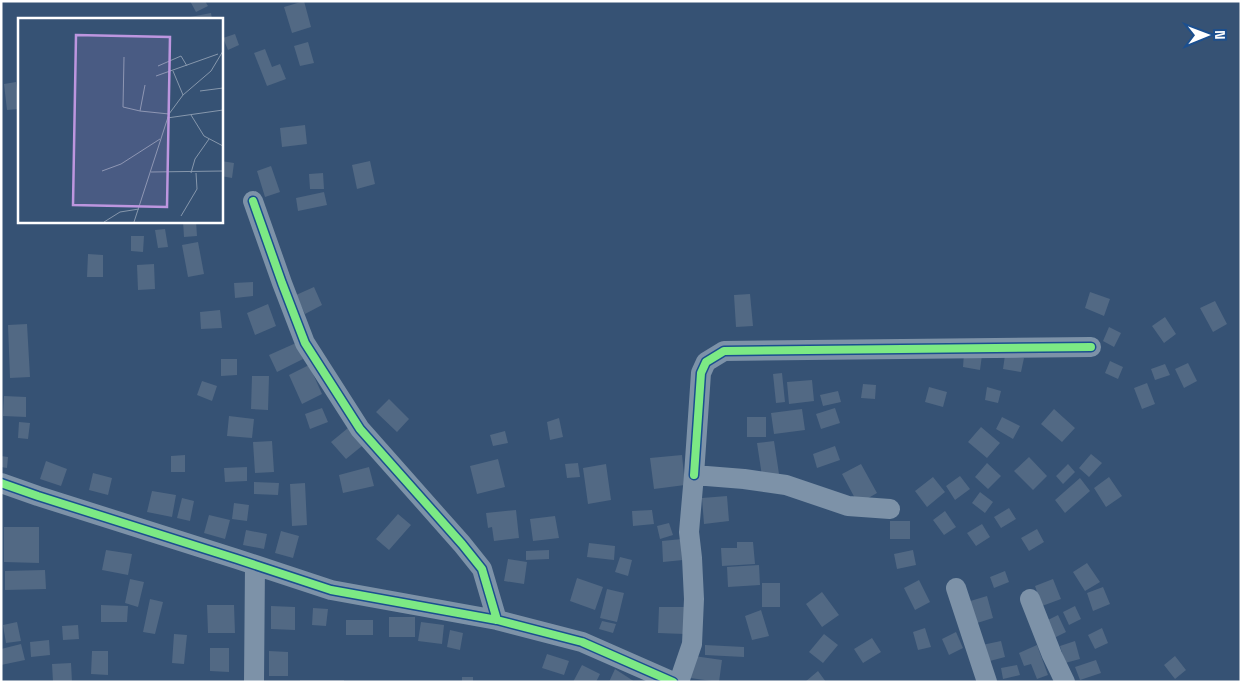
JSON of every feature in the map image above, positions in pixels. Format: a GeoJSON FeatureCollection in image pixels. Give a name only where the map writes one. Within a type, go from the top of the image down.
{"type":"FeatureCollection","features":[{"type":"Feature","properties":{"kind":"street"},"geometry":{"type":"LineString","coordinates":[[254,201],[305,343],[360,429],[482,569],[497,620]]}},
{"type":"Feature","properties":{"kind":"street"},"geometry":{"type":"LineString","coordinates":[[679,682],[692,644],[694,599],[689,532],[701,372],[706,362],[724,351],[1091,347]]}},
{"type":"Feature","properties":{"kind":"street"},"geometry":{"type":"LineString","coordinates":[[694,475],[786,485],[848,506],[890,509]]}},
{"type":"Feature","properties":{"kind":"street"},"geometry":{"type":"LineString","coordinates":[[1,483],[331,590],[497,620],[582,642],[648,677],[673,682]]}},
{"type":"Feature","properties":{"kind":"street"},"geometry":{"type":"LineString","coordinates":[[254,682],[255,565]]}},
{"type":"Feature","properties":{"kind":"street"},"geometry":{"type":"LineString","coordinates":[[956,588],[987,682]]}},
{"type":"Feature","properties":{"kind":"street"},"geometry":{"type":"LineString","coordinates":[[1030,599],[1065,682]]}},
{"type":"Feature","properties":{"kind":"building"},"geometry":{"type":"Polygon","coordinates":[[[190,1],[205,1],[208,6],[196,12],[190,1]]]}},
{"type":"Feature","properties":{"kind":"building"},"geometry":{"type":"Polygon","coordinates":[[[304,1],[311,27],[292,33],[284,7],[304,1]]]}},
{"type":"Feature","properties":{"kind":"building"},"geometry":{"type":"Polygon","coordinates":[[[211,13],[212,18],[185,18],[211,13]]]}},
{"type":"Feature","properties":{"kind":"building"},"geometry":{"type":"Polygon","coordinates":[[[235,34],[239,45],[228,50],[223,38],[235,34]]]}},
{"type":"Feature","properties":{"kind":"building"},"geometry":{"type":"Polygon","coordinates":[[[308,42],[314,63],[300,66],[294,46],[308,42]]]}},
{"type":"Feature","properties":{"kind":"building"},"geometry":{"type":"Polygon","coordinates":[[[265,49],[272,67],[280,64],[286,79],[267,86],[254,53],[265,49]]]}},
{"type":"Feature","properties":{"kind":"building"},"geometry":{"type":"Polygon","coordinates":[[[16,82],[18,109],[7,110],[4,84],[16,82]]]}},
{"type":"Feature","properties":{"kind":"building"},"geometry":{"type":"Polygon","coordinates":[[[305,125],[307,144],[282,147],[280,128],[305,125]]]}},
{"type":"Feature","properties":{"kind":"building"},"geometry":{"type":"Polygon","coordinates":[[[222,161],[234,163],[232,178],[222,176],[222,161]]]}},
{"type":"Feature","properties":{"kind":"building"},"geometry":{"type":"Polygon","coordinates":[[[370,161],[375,184],[357,189],[352,165],[370,161]]]}},
{"type":"Feature","properties":{"kind":"building"},"geometry":{"type":"Polygon","coordinates":[[[271,166],[280,192],[265,197],[257,171],[271,166]]]}},
{"type":"Feature","properties":{"kind":"building"},"geometry":{"type":"Polygon","coordinates":[[[323,173],[324,189],[310,189],[309,174],[323,173]]]}},
{"type":"Feature","properties":{"kind":"building"},"geometry":{"type":"Polygon","coordinates":[[[324,192],[327,205],[298,211],[296,198],[324,192]]]}},
{"type":"Feature","properties":{"kind":"building"},"geometry":{"type":"Polygon","coordinates":[[[183,222],[196,222],[197,236],[184,237],[183,222]]]}},
{"type":"Feature","properties":{"kind":"building"},"geometry":{"type":"Polygon","coordinates":[[[165,229],[168,247],[158,248],[155,230],[165,229]]]}},
{"type":"Feature","properties":{"kind":"building"},"geometry":{"type":"Polygon","coordinates":[[[131,236],[144,236],[143,252],[131,251],[131,236]]]}},
{"type":"Feature","properties":{"kind":"building"},"geometry":{"type":"Polygon","coordinates":[[[198,242],[204,274],[188,277],[182,245],[198,242]]]}},
{"type":"Feature","properties":{"kind":"building"},"geometry":{"type":"Polygon","coordinates":[[[88,254],[103,255],[103,277],[87,277],[88,254]]]}},
{"type":"Feature","properties":{"kind":"building"},"geometry":{"type":"Polygon","coordinates":[[[154,264],[155,289],[138,290],[137,265],[154,264]]]}},
{"type":"Feature","properties":{"kind":"building"},"geometry":{"type":"Polygon","coordinates":[[[253,282],[253,296],[235,298],[234,283],[253,282]]]}},
{"type":"Feature","properties":{"kind":"building"},"geometry":{"type":"Polygon","coordinates":[[[314,287],[322,305],[305,314],[296,295],[314,287]]]}},
{"type":"Feature","properties":{"kind":"building"},"geometry":{"type":"Polygon","coordinates":[[[1090,292],[1110,299],[1104,316],[1085,308],[1090,292]]]}},
{"type":"Feature","properties":{"kind":"building"},"geometry":{"type":"Polygon","coordinates":[[[750,294],[753,326],[736,327],[734,295],[750,294]]]}},
{"type":"Feature","properties":{"kind":"building"},"geometry":{"type":"Polygon","coordinates":[[[1215,301],[1227,324],[1213,332],[1200,308],[1215,301]]]}},
{"type":"Feature","properties":{"kind":"building"},"geometry":{"type":"Polygon","coordinates":[[[268,304],[276,326],[255,335],[247,313],[268,304]]]}},
{"type":"Feature","properties":{"kind":"building"},"geometry":{"type":"Polygon","coordinates":[[[220,310],[222,328],[201,329],[200,312],[220,310]]]}},
{"type":"Feature","properties":{"kind":"building"},"geometry":{"type":"Polygon","coordinates":[[[1165,317],[1176,334],[1164,343],[1152,326],[1165,317]]]}},
{"type":"Feature","properties":{"kind":"building"},"geometry":{"type":"Polygon","coordinates":[[[27,324],[30,377],[10,378],[8,325],[27,324]]]}},
{"type":"Feature","properties":{"kind":"building"},"geometry":{"type":"Polygon","coordinates":[[[1109,327],[1121,333],[1114,347],[1103,341],[1109,327]]]}},
{"type":"Feature","properties":{"kind":"building"},"geometry":{"type":"Polygon","coordinates":[[[296,343],[303,359],[277,372],[269,355],[296,343]]]}},
{"type":"Feature","properties":{"kind":"building"},"geometry":{"type":"Polygon","coordinates":[[[964,353],[982,355],[980,370],[963,367],[964,353]]]}},
{"type":"Feature","properties":{"kind":"building"},"geometry":{"type":"Polygon","coordinates":[[[1005,355],[1024,358],[1021,372],[1003,369],[1005,355]]]}},
{"type":"Feature","properties":{"kind":"building"},"geometry":{"type":"Polygon","coordinates":[[[221,359],[237,359],[237,375],[221,376],[221,359]]]}},
{"type":"Feature","properties":{"kind":"building"},"geometry":{"type":"Polygon","coordinates":[[[1110,361],[1123,367],[1118,379],[1105,373],[1110,361]]]}},
{"type":"Feature","properties":{"kind":"building"},"geometry":{"type":"Polygon","coordinates":[[[1188,363],[1197,381],[1184,388],[1175,369],[1188,363]]]}},
{"type":"Feature","properties":{"kind":"building"},"geometry":{"type":"Polygon","coordinates":[[[1165,364],[1170,375],[1155,380],[1151,369],[1165,364]]]}},
{"type":"Feature","properties":{"kind":"building"},"geometry":{"type":"Polygon","coordinates":[[[309,365],[322,394],[302,404],[289,375],[309,365]]]}},
{"type":"Feature","properties":{"kind":"building"},"geometry":{"type":"Polygon","coordinates":[[[782,373],[785,402],[776,403],[773,374],[782,373]]]}},
{"type":"Feature","properties":{"kind":"building"},"geometry":{"type":"Polygon","coordinates":[[[252,376],[269,376],[268,410],[251,409],[252,376]]]}},
{"type":"Feature","properties":{"kind":"building"},"geometry":{"type":"Polygon","coordinates":[[[812,380],[814,401],[789,404],[787,382],[812,380]]]}},
{"type":"Feature","properties":{"kind":"building"},"geometry":{"type":"Polygon","coordinates":[[[202,381],[217,386],[212,401],[197,395],[202,381]]]}},
{"type":"Feature","properties":{"kind":"building"},"geometry":{"type":"Polygon","coordinates":[[[1147,383],[1155,404],[1142,409],[1134,388],[1147,383]]]}},
{"type":"Feature","properties":{"kind":"building"},"geometry":{"type":"Polygon","coordinates":[[[863,384],[876,385],[875,399],[861,398],[863,384]]]}},
{"type":"Feature","properties":{"kind":"building"},"geometry":{"type":"Polygon","coordinates":[[[929,387],[947,392],[943,407],[925,402],[929,387]]]}},
{"type":"Feature","properties":{"kind":"building"},"geometry":{"type":"Polygon","coordinates":[[[987,387],[1001,391],[998,403],[985,400],[987,387]]]}},
{"type":"Feature","properties":{"kind":"building"},"geometry":{"type":"Polygon","coordinates":[[[838,391],[841,402],[823,406],[820,395],[838,391]]]}},
{"type":"Feature","properties":{"kind":"building"},"geometry":{"type":"Polygon","coordinates":[[[4,396],[26,397],[26,417],[3,416],[4,396]]]}},
{"type":"Feature","properties":{"kind":"building"},"geometry":{"type":"Polygon","coordinates":[[[389,399],[409,419],[397,432],[376,412],[389,399]]]}},
{"type":"Feature","properties":{"kind":"building"},"geometry":{"type":"Polygon","coordinates":[[[322,408],[328,422],[310,429],[305,414],[322,408]]]}},
{"type":"Feature","properties":{"kind":"building"},"geometry":{"type":"Polygon","coordinates":[[[835,408],[840,423],[821,429],[816,414],[835,408]]]}},
{"type":"Feature","properties":{"kind":"building"},"geometry":{"type":"Polygon","coordinates":[[[802,409],[805,430],[774,434],[771,413],[802,409]]]}},
{"type":"Feature","properties":{"kind":"building"},"geometry":{"type":"Polygon","coordinates":[[[1054,409],[1075,428],[1062,442],[1041,424],[1054,409]]]}},
{"type":"Feature","properties":{"kind":"building"},"geometry":{"type":"Polygon","coordinates":[[[229,416],[254,419],[252,438],[227,436],[229,416]]]}},
{"type":"Feature","properties":{"kind":"building"},"geometry":{"type":"Polygon","coordinates":[[[747,417],[766,417],[766,437],[747,437],[747,417]]]}},
{"type":"Feature","properties":{"kind":"building"},"geometry":{"type":"Polygon","coordinates":[[[1002,417],[1020,426],[1013,439],[996,429],[1002,417]]]}},
{"type":"Feature","properties":{"kind":"building"},"geometry":{"type":"Polygon","coordinates":[[[559,418],[563,437],[550,440],[547,422],[559,418]]]}},
{"type":"Feature","properties":{"kind":"building"},"geometry":{"type":"Polygon","coordinates":[[[19,422],[30,423],[28,439],[18,438],[19,422]]]}},
{"type":"Feature","properties":{"kind":"building"},"geometry":{"type":"Polygon","coordinates":[[[981,427],[1000,443],[987,458],[968,442],[981,427]]]}},
{"type":"Feature","properties":{"kind":"building"},"geometry":{"type":"Polygon","coordinates":[[[348,428],[362,446],[346,459],[331,442],[348,428]]]}},
{"type":"Feature","properties":{"kind":"building"},"geometry":{"type":"Polygon","coordinates":[[[505,431],[508,443],[493,446],[490,435],[505,431]]]}},
{"type":"Feature","properties":{"kind":"building"},"geometry":{"type":"Polygon","coordinates":[[[272,441],[274,472],[255,473],[253,442],[272,441]]]}},
{"type":"Feature","properties":{"kind":"building"},"geometry":{"type":"Polygon","coordinates":[[[774,441],[779,474],[762,476],[757,443],[774,441]]]}},
{"type":"Feature","properties":{"kind":"building"},"geometry":{"type":"Polygon","coordinates":[[[835,446],[840,460],[817,468],[813,454],[835,446]]]}},
{"type":"Feature","properties":{"kind":"building"},"geometry":{"type":"Polygon","coordinates":[[[1091,454],[1102,463],[1089,477],[1079,468],[1091,454]]]}},
{"type":"Feature","properties":{"kind":"building"},"geometry":{"type":"Polygon","coordinates":[[[185,455],[185,472],[171,472],[171,456],[185,455]]]}},
{"type":"Feature","properties":{"kind":"building"},"geometry":{"type":"Polygon","coordinates":[[[682,455],[685,485],[654,489],[650,458],[682,455]]]}},
{"type":"Feature","properties":{"kind":"building"},"geometry":{"type":"Polygon","coordinates":[[[1,456],[8,457],[7,468],[1,467],[1,456]]]}},
{"type":"Feature","properties":{"kind":"building"},"geometry":{"type":"Polygon","coordinates":[[[1029,457],[1047,476],[1033,490],[1014,471],[1029,457]]]}},
{"type":"Feature","properties":{"kind":"building"},"geometry":{"type":"Polygon","coordinates":[[[498,459],[505,487],[477,494],[470,466],[498,459]]]}},
{"type":"Feature","properties":{"kind":"building"},"geometry":{"type":"Polygon","coordinates":[[[46,461],[67,469],[61,486],[40,479],[46,461]]]}},
{"type":"Feature","properties":{"kind":"building"},"geometry":{"type":"Polygon","coordinates":[[[578,463],[580,477],[567,478],[565,464],[578,463]]]}},
{"type":"Feature","properties":{"kind":"building"},"geometry":{"type":"Polygon","coordinates":[[[987,463],[1001,476],[988,489],[975,477],[987,463]]]}},
{"type":"Feature","properties":{"kind":"building"},"geometry":{"type":"Polygon","coordinates":[[[606,464],[611,500],[588,504],[583,468],[606,464]]]}},
{"type":"Feature","properties":{"kind":"building"},"geometry":{"type":"Polygon","coordinates":[[[861,464],[877,493],[858,504],[842,474],[861,464]]]}},
{"type":"Feature","properties":{"kind":"building"},"geometry":{"type":"Polygon","coordinates":[[[1068,464],[1075,472],[1063,484],[1056,476],[1068,464]]]}},
{"type":"Feature","properties":{"kind":"building"},"geometry":{"type":"Polygon","coordinates":[[[247,467],[247,481],[225,482],[224,468],[247,467]]]}},
{"type":"Feature","properties":{"kind":"building"},"geometry":{"type":"Polygon","coordinates":[[[369,467],[374,486],[343,493],[339,475],[369,467]]]}},
{"type":"Feature","properties":{"kind":"building"},"geometry":{"type":"Polygon","coordinates":[[[93,473],[112,478],[108,495],[89,490],[93,473]]]}},
{"type":"Feature","properties":{"kind":"building"},"geometry":{"type":"Polygon","coordinates":[[[960,476],[970,489],[955,500],[946,486],[960,476]]]}},
{"type":"Feature","properties":{"kind":"building"},"geometry":{"type":"Polygon","coordinates":[[[933,477],[945,492],[927,507],[915,491],[933,477]]]}},
{"type":"Feature","properties":{"kind":"building"},"geometry":{"type":"Polygon","coordinates":[[[1109,477],[1122,496],[1106,507],[1094,488],[1109,477]]]}},
{"type":"Feature","properties":{"kind":"building"},"geometry":{"type":"Polygon","coordinates":[[[1080,478],[1090,491],[1065,513],[1055,500],[1080,478]]]}},
{"type":"Feature","properties":{"kind":"building"},"geometry":{"type":"Polygon","coordinates":[[[254,482],[279,483],[278,495],[254,494],[254,482]]]}},
{"type":"Feature","properties":{"kind":"building"},"geometry":{"type":"Polygon","coordinates":[[[305,483],[307,525],[292,526],[290,484],[305,483]]]}},
{"type":"Feature","properties":{"kind":"building"},"geometry":{"type":"Polygon","coordinates":[[[152,491],[176,495],[172,517],[147,512],[152,491]]]}},
{"type":"Feature","properties":{"kind":"building"},"geometry":{"type":"Polygon","coordinates":[[[980,492],[993,502],[985,513],[972,503],[980,492]]]}},
{"type":"Feature","properties":{"kind":"building"},"geometry":{"type":"Polygon","coordinates":[[[727,496],[729,521],[704,524],[702,498],[727,496]]]}},
{"type":"Feature","properties":{"kind":"building"},"geometry":{"type":"Polygon","coordinates":[[[182,498],[194,501],[190,521],[177,518],[182,498]]]}},
{"type":"Feature","properties":{"kind":"building"},"geometry":{"type":"Polygon","coordinates":[[[234,503],[249,505],[247,521],[232,519],[234,503]]]}},
{"type":"Feature","properties":{"kind":"building"},"geometry":{"type":"Polygon","coordinates":[[[1009,508],[1016,519],[1001,528],[994,517],[1009,508]]]}},
{"type":"Feature","properties":{"kind":"building"},"geometry":{"type":"Polygon","coordinates":[[[516,510],[519,538],[494,541],[492,527],[488,528],[486,513],[516,510]]]}},
{"type":"Feature","properties":{"kind":"building"},"geometry":{"type":"Polygon","coordinates":[[[652,510],[654,524],[633,526],[632,511],[652,510]]]}},
{"type":"Feature","properties":{"kind":"building"},"geometry":{"type":"Polygon","coordinates":[[[945,511],[956,527],[944,535],[933,520],[945,511]]]}},
{"type":"Feature","properties":{"kind":"building"},"geometry":{"type":"Polygon","coordinates":[[[398,514],[411,525],[389,550],[376,539],[398,514]]]}},
{"type":"Feature","properties":{"kind":"building"},"geometry":{"type":"Polygon","coordinates":[[[209,515],[230,520],[225,539],[204,533],[209,515]]]}},
{"type":"Feature","properties":{"kind":"building"},"geometry":{"type":"Polygon","coordinates":[[[555,516],[559,538],[533,541],[530,519],[555,516]]]}},
{"type":"Feature","properties":{"kind":"building"},"geometry":{"type":"Polygon","coordinates":[[[890,521],[910,521],[910,539],[890,539],[890,521]]]}},
{"type":"Feature","properties":{"kind":"building"},"geometry":{"type":"Polygon","coordinates":[[[669,523],[673,535],[660,539],[657,526],[669,523]]]}},
{"type":"Feature","properties":{"kind":"building"},"geometry":{"type":"Polygon","coordinates":[[[982,524],[990,537],[976,546],[967,533],[982,524]]]}},
{"type":"Feature","properties":{"kind":"building"},"geometry":{"type":"Polygon","coordinates":[[[4,527],[39,527],[39,563],[4,562],[4,527]]]}},
{"type":"Feature","properties":{"kind":"building"},"geometry":{"type":"Polygon","coordinates":[[[1037,529],[1044,542],[1029,551],[1021,538],[1037,529]]]}},
{"type":"Feature","properties":{"kind":"building"},"geometry":{"type":"Polygon","coordinates":[[[246,530],[267,534],[264,549],[243,545],[246,530]]]}},
{"type":"Feature","properties":{"kind":"building"},"geometry":{"type":"Polygon","coordinates":[[[281,531],[299,536],[293,558],[275,553],[281,531]]]}},
{"type":"Feature","properties":{"kind":"building"},"geometry":{"type":"Polygon","coordinates":[[[682,539],[683,560],[663,562],[662,541],[682,539]]]}},
{"type":"Feature","properties":{"kind":"building"},"geometry":{"type":"Polygon","coordinates":[[[737,542],[753,542],[755,564],[722,566],[721,548],[737,548],[737,542]]]}},
{"type":"Feature","properties":{"kind":"building"},"geometry":{"type":"Polygon","coordinates":[[[589,543],[615,546],[614,560],[587,557],[589,543]]]}},
{"type":"Feature","properties":{"kind":"building"},"geometry":{"type":"Polygon","coordinates":[[[106,550],[132,554],[128,575],[102,570],[106,550]]]}},
{"type":"Feature","properties":{"kind":"building"},"geometry":{"type":"Polygon","coordinates":[[[549,550],[549,559],[526,560],[526,551],[549,550]]]}},
{"type":"Feature","properties":{"kind":"building"},"geometry":{"type":"Polygon","coordinates":[[[913,550],[916,565],[897,569],[894,554],[913,550]]]}},
{"type":"Feature","properties":{"kind":"building"},"geometry":{"type":"Polygon","coordinates":[[[620,557],[632,560],[628,576],[615,572],[620,557]]]}},
{"type":"Feature","properties":{"kind":"building"},"geometry":{"type":"Polygon","coordinates":[[[508,559],[527,562],[524,584],[504,581],[508,559]]]}},
{"type":"Feature","properties":{"kind":"building"},"geometry":{"type":"Polygon","coordinates":[[[1087,563],[1100,582],[1085,591],[1073,572],[1087,563]]]}},
{"type":"Feature","properties":{"kind":"building"},"geometry":{"type":"Polygon","coordinates":[[[759,565],[760,585],[728,587],[727,567],[759,565]]]}},
{"type":"Feature","properties":{"kind":"building"},"geometry":{"type":"Polygon","coordinates":[[[45,570],[46,589],[5,590],[5,571],[45,570]]]}},
{"type":"Feature","properties":{"kind":"building"},"geometry":{"type":"Polygon","coordinates":[[[1005,571],[1009,582],[994,588],[990,577],[1005,571]]]}},
{"type":"Feature","properties":{"kind":"building"},"geometry":{"type":"Polygon","coordinates":[[[577,578],[603,587],[595,610],[570,601],[577,578]]]}},
{"type":"Feature","properties":{"kind":"building"},"geometry":{"type":"Polygon","coordinates":[[[130,579],[144,582],[138,607],[125,603],[130,579]]]}},
{"type":"Feature","properties":{"kind":"building"},"geometry":{"type":"Polygon","coordinates":[[[1053,579],[1061,599],[1042,606],[1035,586],[1053,579]]]}},
{"type":"Feature","properties":{"kind":"building"},"geometry":{"type":"Polygon","coordinates":[[[919,580],[930,602],[915,610],[904,588],[919,580]]]}},
{"type":"Feature","properties":{"kind":"building"},"geometry":{"type":"Polygon","coordinates":[[[762,583],[780,583],[780,607],[762,607],[762,583]]]}},
{"type":"Feature","properties":{"kind":"building"},"geometry":{"type":"Polygon","coordinates":[[[1103,587],[1110,604],[1093,611],[1087,593],[1103,587]]]}},
{"type":"Feature","properties":{"kind":"building"},"geometry":{"type":"Polygon","coordinates":[[[607,589],[624,593],[617,622],[600,618],[607,589]]]}},
{"type":"Feature","properties":{"kind":"building"},"geometry":{"type":"Polygon","coordinates":[[[822,592],[839,615],[822,627],[806,604],[822,592]]]}},
{"type":"Feature","properties":{"kind":"building"},"geometry":{"type":"Polygon","coordinates":[[[987,596],[993,618],[974,624],[967,602],[987,596]]]}},
{"type":"Feature","properties":{"kind":"building"},"geometry":{"type":"Polygon","coordinates":[[[150,599],[163,602],[155,634],[143,632],[150,599]]]}},
{"type":"Feature","properties":{"kind":"building"},"geometry":{"type":"Polygon","coordinates":[[[101,605],[128,606],[127,622],[101,622],[101,605]]]}},
{"type":"Feature","properties":{"kind":"building"},"geometry":{"type":"Polygon","coordinates":[[[207,605],[234,605],[235,633],[208,633],[207,605]]]}},
{"type":"Feature","properties":{"kind":"building"},"geometry":{"type":"Polygon","coordinates":[[[271,606],[295,607],[295,630],[271,629],[271,606]]]}},
{"type":"Feature","properties":{"kind":"building"},"geometry":{"type":"Polygon","coordinates":[[[1075,606],[1081,619],[1069,625],[1063,612],[1075,606]]]}},
{"type":"Feature","properties":{"kind":"building"},"geometry":{"type":"Polygon","coordinates":[[[659,607],[686,607],[685,634],[658,633],[659,607]]]}},
{"type":"Feature","properties":{"kind":"building"},"geometry":{"type":"Polygon","coordinates":[[[313,608],[328,609],[326,626],[312,625],[313,608]]]}},
{"type":"Feature","properties":{"kind":"building"},"geometry":{"type":"Polygon","coordinates":[[[761,610],[769,636],[752,640],[745,616],[761,610]]]}},
{"type":"Feature","properties":{"kind":"building"},"geometry":{"type":"Polygon","coordinates":[[[1058,615],[1066,632],[1052,639],[1044,622],[1058,615]]]}},
{"type":"Feature","properties":{"kind":"building"},"geometry":{"type":"Polygon","coordinates":[[[389,617],[415,617],[415,637],[389,637],[389,617]]]}},
{"type":"Feature","properties":{"kind":"building"},"geometry":{"type":"Polygon","coordinates":[[[346,620],[373,620],[373,635],[346,635],[346,620]]]}},
{"type":"Feature","properties":{"kind":"building"},"geometry":{"type":"Polygon","coordinates":[[[602,621],[616,624],[613,633],[599,629],[602,621]]]}},
{"type":"Feature","properties":{"kind":"building"},"geometry":{"type":"Polygon","coordinates":[[[17,622],[21,641],[6,643],[3,625],[17,622]]]}},
{"type":"Feature","properties":{"kind":"building"},"geometry":{"type":"Polygon","coordinates":[[[421,622],[444,625],[442,644],[418,641],[421,622]]]}},
{"type":"Feature","properties":{"kind":"building"},"geometry":{"type":"Polygon","coordinates":[[[78,625],[79,639],[63,640],[62,626],[78,625]]]}},
{"type":"Feature","properties":{"kind":"building"},"geometry":{"type":"Polygon","coordinates":[[[925,628],[931,647],[918,650],[913,632],[925,628]]]}},
{"type":"Feature","properties":{"kind":"building"},"geometry":{"type":"Polygon","coordinates":[[[1102,628],[1108,643],[1095,649],[1088,635],[1102,628]]]}},
{"type":"Feature","properties":{"kind":"building"},"geometry":{"type":"Polygon","coordinates":[[[450,630],[463,633],[460,650],[447,647],[450,630]]]}},
{"type":"Feature","properties":{"kind":"building"},"geometry":{"type":"Polygon","coordinates":[[[956,632],[963,648],[949,655],[942,639],[956,632]]]}},
{"type":"Feature","properties":{"kind":"building"},"geometry":{"type":"Polygon","coordinates":[[[174,634],[187,635],[184,664],[172,663],[174,634]]]}},
{"type":"Feature","properties":{"kind":"building"},"geometry":{"type":"Polygon","coordinates":[[[824,634],[838,645],[823,663],[809,652],[824,634]]]}},
{"type":"Feature","properties":{"kind":"building"},"geometry":{"type":"Polygon","coordinates":[[[872,638],[881,652],[863,663],[854,649],[872,638]]]}},
{"type":"Feature","properties":{"kind":"building"},"geometry":{"type":"Polygon","coordinates":[[[49,640],[50,655],[31,657],[30,642],[49,640]]]}},
{"type":"Feature","properties":{"kind":"building"},"geometry":{"type":"Polygon","coordinates":[[[1001,641],[1005,657],[986,662],[982,645],[1001,641]]]}},
{"type":"Feature","properties":{"kind":"building"},"geometry":{"type":"Polygon","coordinates":[[[1075,641],[1080,659],[1065,663],[1060,646],[1075,641]]]}},
{"type":"Feature","properties":{"kind":"building"},"geometry":{"type":"Polygon","coordinates":[[[21,644],[25,660],[1,665],[1,649],[21,644]]]}},
{"type":"Feature","properties":{"kind":"building"},"geometry":{"type":"Polygon","coordinates":[[[705,645],[744,647],[744,657],[705,655],[705,645]]]}},
{"type":"Feature","properties":{"kind":"building"},"geometry":{"type":"Polygon","coordinates":[[[1037,645],[1048,675],[1037,679],[1031,664],[1024,666],[1019,653],[1037,645]]]}},
{"type":"Feature","properties":{"kind":"building"},"geometry":{"type":"Polygon","coordinates":[[[210,648],[229,648],[229,672],[210,671],[210,648]]]}},
{"type":"Feature","properties":{"kind":"building"},"geometry":{"type":"Polygon","coordinates":[[[92,651],[108,651],[108,675],[91,674],[92,651]]]}},
{"type":"Feature","properties":{"kind":"building"},"geometry":{"type":"Polygon","coordinates":[[[269,651],[288,652],[288,676],[269,676],[269,651]]]}},
{"type":"Feature","properties":{"kind":"building"},"geometry":{"type":"Polygon","coordinates":[[[547,654],[569,661],[564,675],[542,668],[547,654]]]}},
{"type":"Feature","properties":{"kind":"building"},"geometry":{"type":"Polygon","coordinates":[[[694,656],[722,660],[719,682],[690,678],[694,656]]]}},
{"type":"Feature","properties":{"kind":"building"},"geometry":{"type":"Polygon","coordinates":[[[1175,656],[1186,670],[1175,679],[1164,665],[1175,656]]]}},
{"type":"Feature","properties":{"kind":"building"},"geometry":{"type":"Polygon","coordinates":[[[1096,660],[1101,673],[1080,680],[1075,667],[1096,660]]]}},
{"type":"Feature","properties":{"kind":"building"},"geometry":{"type":"Polygon","coordinates":[[[71,663],[72,682],[53,682],[52,664],[71,663]]]}},
{"type":"Feature","properties":{"kind":"building"},"geometry":{"type":"Polygon","coordinates":[[[582,665],[600,674],[596,682],[573,682],[582,665]]]}},
{"type":"Feature","properties":{"kind":"building"},"geometry":{"type":"Polygon","coordinates":[[[1017,665],[1020,675],[1003,679],[1001,668],[1017,665]]]}},
{"type":"Feature","properties":{"kind":"building"},"geometry":{"type":"Polygon","coordinates":[[[615,669],[635,682],[609,682],[615,669]]]}},
{"type":"Feature","properties":{"kind":"building"},"geometry":{"type":"Polygon","coordinates":[[[818,671],[826,682],[805,682],[818,671]]]}},
{"type":"Feature","properties":{"kind":"building"},"geometry":{"type":"Polygon","coordinates":[[[462,677],[473,677],[473,682],[462,682],[462,677]]]}},
{"type":"Feature","properties":{"kind":"building"},"geometry":{"type":"Polygon","coordinates":[[[300,680],[344,680],[344,682],[300,682],[300,680]]]}},
{"type":"Feature","properties":{"kind":"cycle path"},"geometry":{"type":"LineString","coordinates":[[253,201],[305,343],[360,429],[482,569],[497,620]]}},
{"type":"Feature","properties":{"kind":"cycle path"},"geometry":{"type":"LineString","coordinates":[[694,475],[701,373],[706,362],[724,351],[1091,347]]}},
{"type":"Feature","properties":{"kind":"cycle path"},"geometry":{"type":"LineString","coordinates":[[1,483],[331,590],[497,620],[582,642],[673,682]]}}]}
